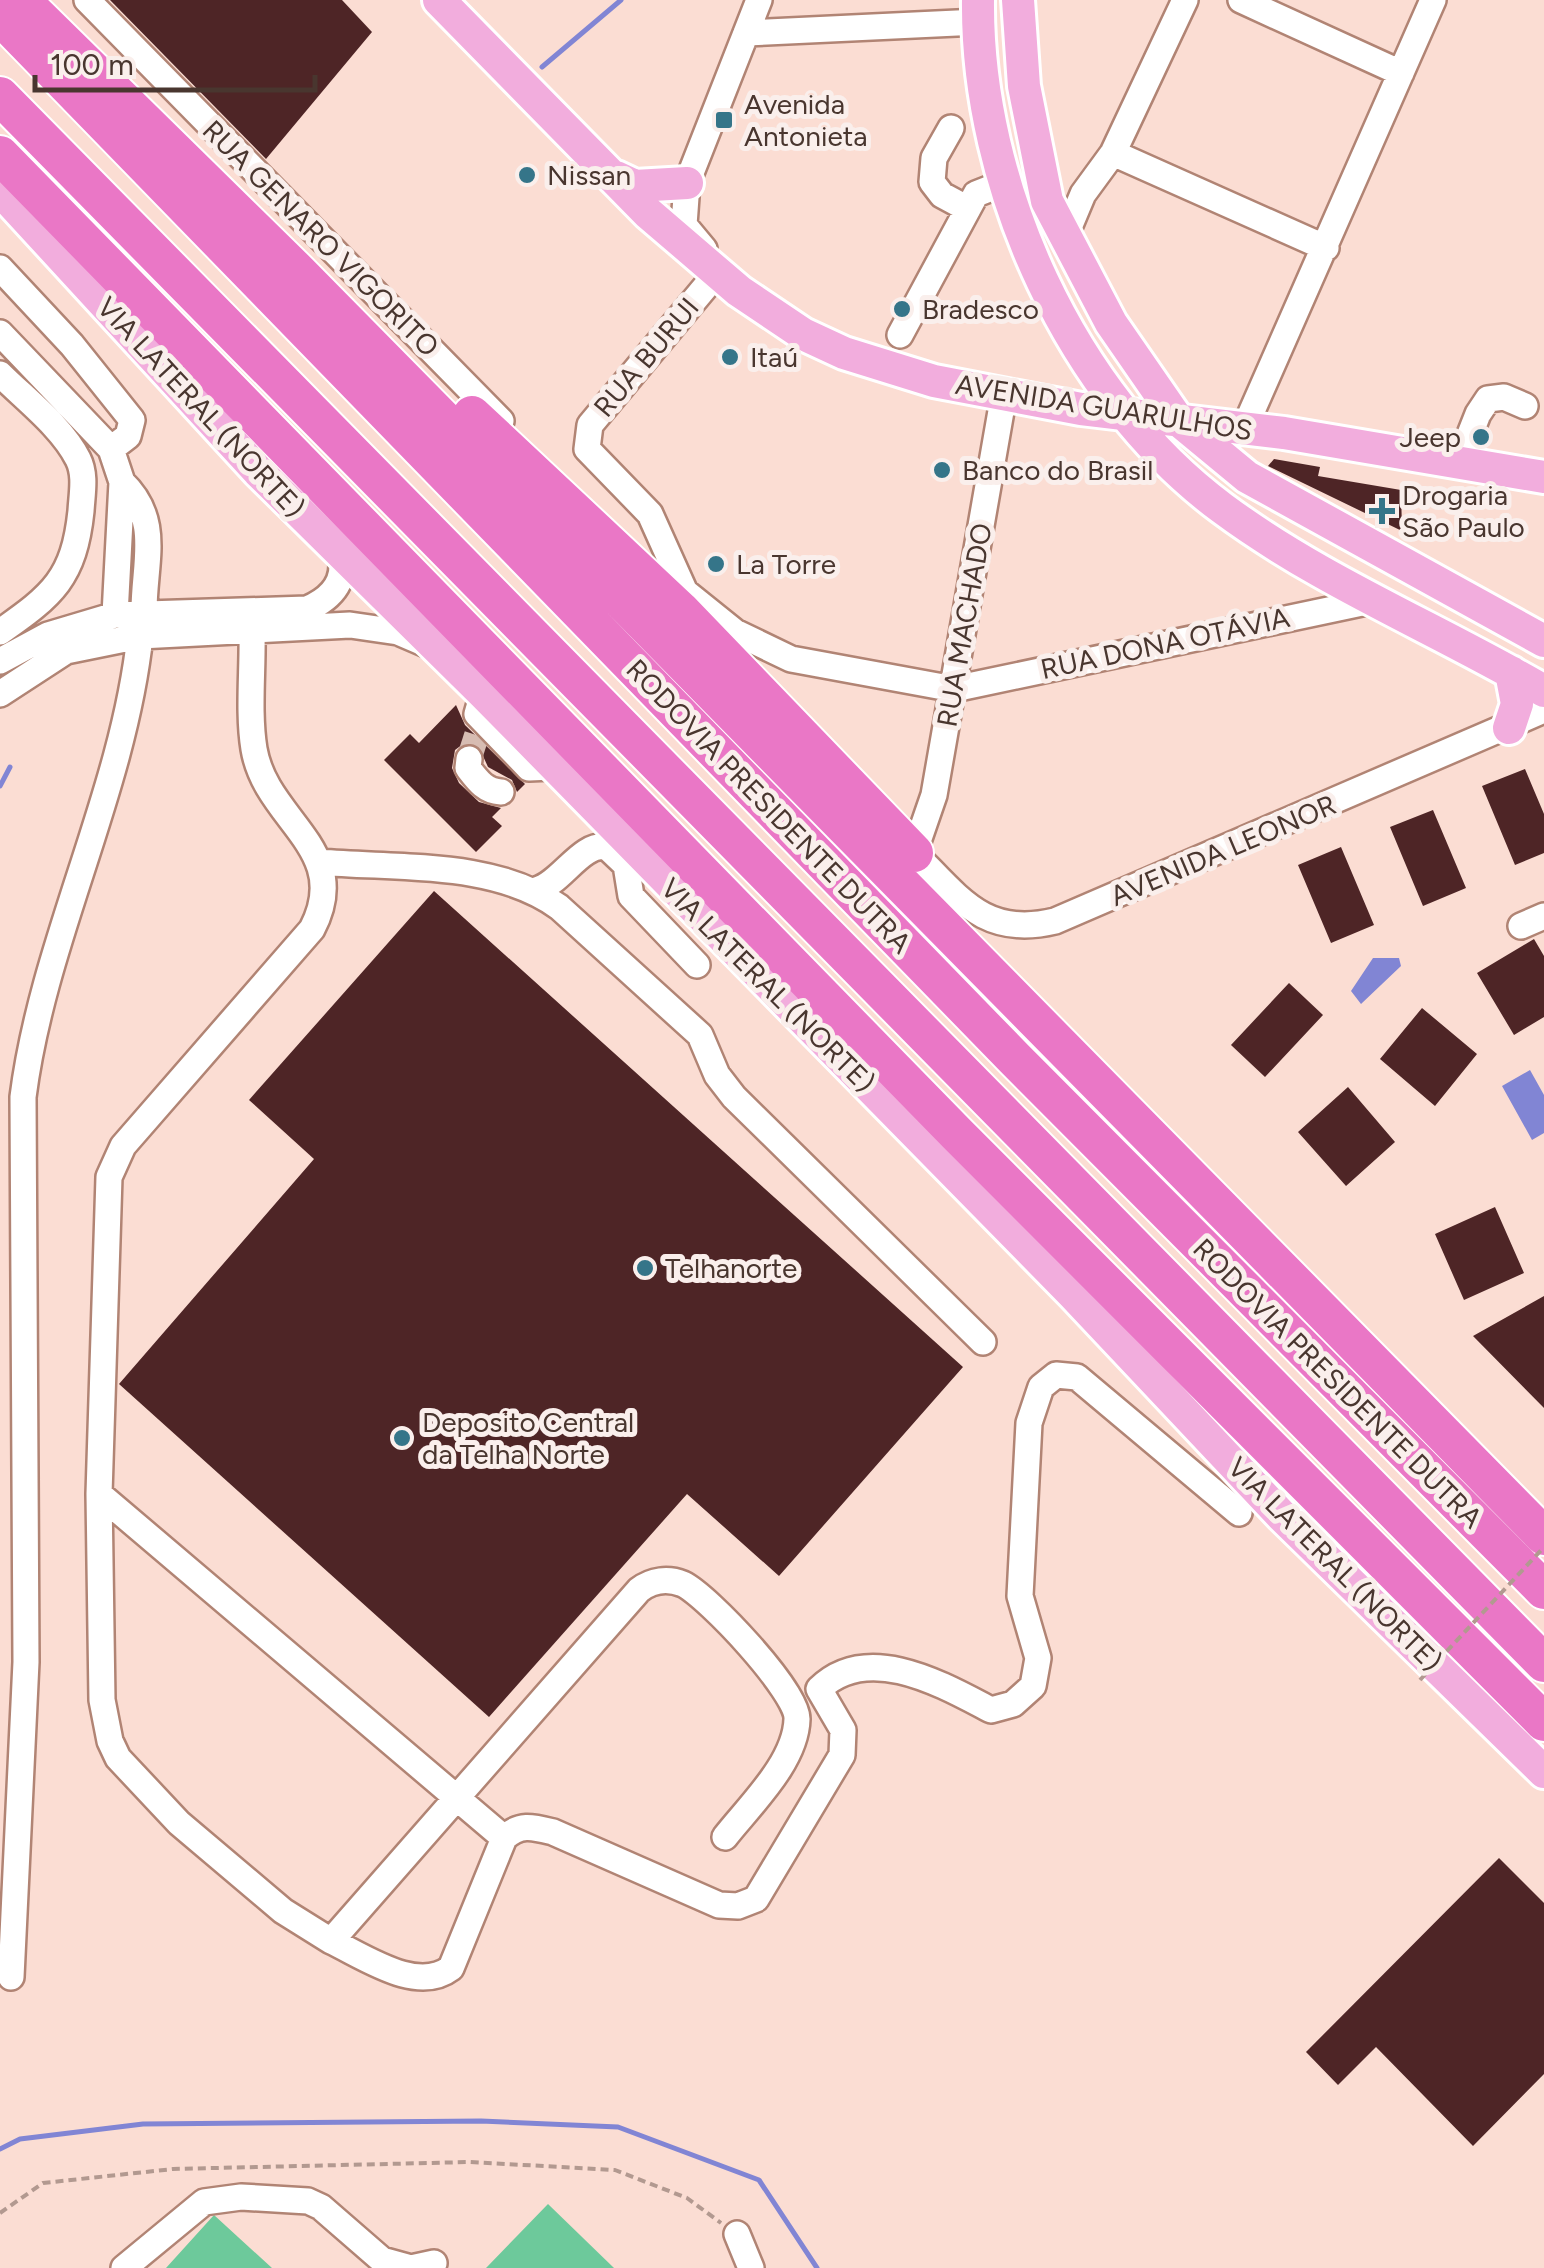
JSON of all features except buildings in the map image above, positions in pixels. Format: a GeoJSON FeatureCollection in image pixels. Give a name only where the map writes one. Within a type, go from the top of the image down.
{"type":"FeatureCollection","features":[{"type":"Feature","properties":{"kind":"highway","name":"RODOVIA PRESIDENTE DUTRA"},"geometry":{"type":"LineString","coordinates":[[21,0],[298,273],[1544,1536]]}},
{"type":"Feature","properties":{"kind":"highway","name":"RODOVIA PRESIDENTE DUTRA"},"geometry":{"type":"LineString","coordinates":[[0,16],[1000,1044],[1544,1590]]}},
{"type":"Feature","properties":{"kind":"highway","name":"RODOVIA PRESIDENTE DUTRA"},"geometry":{"type":"LineString","coordinates":[[3,99],[1544,1663]]}},
{"type":"Feature","properties":{"kind":"highway"},"geometry":{"type":"LineString","coordinates":[[3,99],[10,121],[64,181],[574,713],[611,782]]}},
{"type":"Feature","properties":{"kind":"highway"},"geometry":{"type":"LineString","coordinates":[[0,155],[184,338],[611,782],[1544,1722]]}},
{"type":"Feature","properties":{"kind":"highway"},"geometry":{"type":"LineString","coordinates":[[298,273],[332,290],[376,324],[652,583],[914,853]]}},
{"type":"Feature","properties":{"kind":"highway"},"geometry":{"type":"LineString","coordinates":[[1358,1403],[1386,1415],[1440,1460],[1544,1568]]}},
{"type":"Feature","properties":{"kind":"main road"},"geometry":{"type":"LineString","coordinates":[[1018,0],[1024,86],[1046,201],[1091,290],[1140,370],[1178,420],[1231,466],[1544,641]]}},
{"type":"Feature","properties":{"kind":"main road","name":"AVENIDA GUARULHOS"},"geometry":{"type":"LineString","coordinates":[[450,3],[608,173],[728,282],[803,334],[844,353],[934,381],[1004,394],[1544,476]]}},
{"type":"Feature","properties":{"kind":"main road"},"geometry":{"type":"LineString","coordinates":[[978,11],[984,97],[1004,184],[1040,274],[1112,408],[1206,495],[1287,549],[1544,691]]}},
{"type":"Feature","properties":{"kind":"main road"},"geometry":{"type":"LineString","coordinates":[[608,173],[635,186],[688,184]]}},
{"type":"Feature","properties":{"kind":"main road","name":"VIA LATERAL (NORTE)"},"geometry":{"type":"LineString","coordinates":[[0,190],[221,433],[442,653],[480,711],[535,769],[1060,1280],[1282,1516],[1544,1772]]}},
{"type":"Feature","properties":{"kind":"main road"},"geometry":{"type":"LineString","coordinates":[[1040,274],[1065,293],[1091,290]]}},
{"type":"Feature","properties":{"kind":"main road"},"geometry":{"type":"LineString","coordinates":[[1112,408],[1140,370]]}},
{"type":"Feature","properties":{"kind":"main road"},"geometry":{"type":"LineString","coordinates":[[1287,549],[1275,514],[1282,506],[1296,503]]}},
{"type":"Feature","properties":{"kind":"main road"},"geometry":{"type":"LineString","coordinates":[[1509,728],[1517,704],[1511,672]]}},
{"type":"Feature","properties":{"kind":"street","name":"RUA GENARO VIGORITO"},"geometry":{"type":"LineString","coordinates":[[87,0],[556,475],[685,592],[736,632],[791,658],[954,689]]}},
{"type":"Feature","properties":{"kind":"street"},"geometry":{"type":"LineString","coordinates":[[728,282],[684,225],[688,184],[759,0]]}},
{"type":"Feature","properties":{"kind":"street"},"geometry":{"type":"LineString","coordinates":[[1064,237],[1083,194],[1113,153],[1185,0]]}},
{"type":"Feature","properties":{"kind":"street"},"geometry":{"type":"LineString","coordinates":[[1241,0],[1401,73]]}},
{"type":"Feature","properties":{"kind":"street"},"geometry":{"type":"LineString","coordinates":[[1244,428],[1433,0]]}},
{"type":"Feature","properties":{"kind":"street"},"geometry":{"type":"LineString","coordinates":[[746,33],[978,11]]}},
{"type":"Feature","properties":{"kind":"street"},"geometry":{"type":"LineString","coordinates":[[951,128],[934,158],[932,182],[942,195],[968,210]]}},
{"type":"Feature","properties":{"kind":"street"},"geometry":{"type":"LineString","coordinates":[[1113,153],[1326,248]]}},
{"type":"Feature","properties":{"kind":"street"},"geometry":{"type":"LineString","coordinates":[[900,335],[968,210],[985,188],[1004,184]]}},
{"type":"Feature","properties":{"kind":"street"},"geometry":{"type":"LineString","coordinates":[[1046,201],[1063,203],[1083,194]]}},
{"type":"Feature","properties":{"kind":"street"},"geometry":{"type":"LineString","coordinates":[[0,268],[72,345],[132,420],[128,436],[111,449]]}},
{"type":"Feature","properties":{"kind":"street","name":"RUA BURUI"},"geometry":{"type":"LineString","coordinates":[[685,592],[650,514],[590,454],[585,440],[590,425],[728,282]]}},
{"type":"Feature","properties":{"kind":"street"},"geometry":{"type":"LineString","coordinates":[[0,332],[111,449],[122,482],[115,615]]}},
{"type":"Feature","properties":{"kind":"street"},"geometry":{"type":"LineString","coordinates":[[0,374],[66,442],[83,474],[78,538],[67,574],[51,594],[0,632]]}},
{"type":"Feature","properties":{"kind":"street","name":"RUA MACHADO"},"geometry":{"type":"LineString","coordinates":[[914,853],[928,821],[954,689],[1004,394]]}},
{"type":"Feature","properties":{"kind":"street"},"geometry":{"type":"LineString","coordinates":[[1460,462],[1478,414],[1488,400],[1504,397],[1525,406]]}},
{"type":"Feature","properties":{"kind":"street"},"geometry":{"type":"LineString","coordinates":[[11,1977],[26,1662],[23,1097],[30,1040],[121,734],[142,626],[148,519],[141,500],[122,482]]}},
{"type":"Feature","properties":{"kind":"street"},"geometry":{"type":"LineString","coordinates":[[0,694],[66,651],[142,626],[308,608],[328,597],[338,585],[343,562],[339,550]]}},
{"type":"Feature","properties":{"kind":"street","name":"RUA DONA OTÁVIA"},"geometry":{"type":"LineString","coordinates":[[954,689],[1376,600]]}},
{"type":"Feature","properties":{"kind":"street"},"geometry":{"type":"LineString","coordinates":[[0,661],[48,634],[115,615],[142,626],[252,632],[375,626],[416,638],[442,653]]}},
{"type":"Feature","properties":{"kind":"street"},"geometry":{"type":"LineString","coordinates":[[252,632],[254,748],[271,790],[320,862],[325,895],[312,929],[124,1146],[109,1177],[99,1494],[102,1700],[118,1758],[179,1823],[283,1911],[330,1942],[427,1980],[440,1977],[451,1968],[504,1838],[514,1829],[529,1826],[553,1832],[719,1905],[738,1906],[756,1899],[842,1755],[843,1730],[819,1688]]}},
{"type":"Feature","properties":{"kind":"street","name":"AVENIDA LEONOR"},"geometry":{"type":"LineString","coordinates":[[914,853],[978,914],[1003,926],[1030,927],[1055,921],[1544,710]]}},
{"type":"Feature","properties":{"kind":"street"},"geometry":{"type":"LineString","coordinates":[[469,759],[468,768],[477,780],[490,791],[501,792]]}},
{"type":"Feature","properties":{"kind":"street"},"geometry":{"type":"LineString","coordinates":[[536,890],[557,882],[590,849],[607,847],[626,866],[631,896],[698,966]]}},
{"type":"Feature","properties":{"kind":"street"},"geometry":{"type":"LineString","coordinates":[[320,862],[480,876],[536,890],[700,1036],[716,1076],[734,1097],[983,1342]]}},
{"type":"Feature","properties":{"kind":"street"},"geometry":{"type":"LineString","coordinates":[[784,1685],[819,1688],[842,1672],[886,1669],[922,1675],[991,1710],[1013,1704],[1033,1686],[1038,1658],[1020,1596],[1029,1423],[1041,1387],[1056,1375],[1077,1376],[1239,1513]]}},
{"type":"Feature","properties":{"kind":"street"},"geometry":{"type":"LineString","coordinates":[[1144,1432],[1172,1401]]}},
{"type":"Feature","properties":{"kind":"street"},"geometry":{"type":"LineString","coordinates":[[99,1494],[504,1838]]}},
{"type":"Feature","properties":{"kind":"street"},"geometry":{"type":"LineString","coordinates":[[330,1942],[640,1590],[657,1581],[689,1588],[784,1685],[798,1717],[794,1739],[781,1764],[725,1837]]}},
{"type":"Feature","properties":{"kind":"street"},"geometry":{"type":"LineString","coordinates":[[124,2268],[204,2202],[241,2197],[308,2201],[322,2207],[382,2260],[411,2268],[434,2263]]}},
{"type":"Feature","properties":{"kind":"street"},"geometry":{"type":"LineString","coordinates":[[737,2234],[751,2268]]}},
{"type":"Feature","properties":{"kind":"path"},"geometry":{"type":"LineString","coordinates":[[1420,1680],[1544,1547]]}},
{"type":"Feature","properties":{"kind":"path"},"geometry":{"type":"LineString","coordinates":[[0,2212],[43,2183],[173,2169],[470,2162],[615,2170],[687,2198],[737,2234]]}},
{"type":"Feature","properties":{"kind":"green space"},"geometry":{"type":"Polygon","coordinates":[[[548,2204],[614,2268],[486,2268],[548,2204]]]}},
{"type":"Feature","properties":{"kind":"green space"},"geometry":{"type":"Polygon","coordinates":[[[214,2215],[272,2268],[166,2268],[214,2215]]]}},
{"type":"Feature","properties":{"kind":"water"},"geometry":{"type":"Polygon","coordinates":[[[1373,958],[1399,958],[1401,966],[1361,1004],[1351,991],[1373,958]]]}},
{"type":"Feature","properties":{"kind":"water"},"geometry":{"type":"Polygon","coordinates":[[[1530,1070],[1544,1095],[1544,1133],[1532,1140],[1502,1086],[1530,1070]]]}},
{"type":"Feature","properties":{"kind":"waterway"},"geometry":{"type":"LineString","coordinates":[[542,67],[621,0]]}},
{"type":"Feature","properties":{"kind":"waterway"},"geometry":{"type":"LineString","coordinates":[[0,786],[10,767]]}},
{"type":"Feature","properties":{"kind":"waterway"},"geometry":{"type":"LineString","coordinates":[[0,2149],[20,2139],[143,2124],[481,2121],[618,2127],[759,2180],[817,2268]]}},
{"type":"Feature","properties":{"kind":"tunnel"},"geometry":{"type":"LineString","coordinates":[[469,759],[479,728]]}},
{"type":"Feature","properties":{"kind":"place","name":"Avenida Antonieta"},"geometry":{"type":"Point","coordinates":[724,120]}},
{"type":"Feature","properties":{"kind":"place","name":"Nissan"},"geometry":{"type":"Point","coordinates":[527,175]}},
{"type":"Feature","properties":{"kind":"place","name":"Bradesco"},"geometry":{"type":"Point","coordinates":[902,309]}},
{"type":"Feature","properties":{"kind":"place","name":"Itaú"},"geometry":{"type":"Point","coordinates":[730,357]}},
{"type":"Feature","properties":{"kind":"place","name":"Jeep"},"geometry":{"type":"Point","coordinates":[1481,437]}},
{"type":"Feature","properties":{"kind":"place","name":"Banco do Brasil"},"geometry":{"type":"Point","coordinates":[942,470]}},
{"type":"Feature","properties":{"kind":"place","name":"Drogaria São Paulo"},"geometry":{"type":"Point","coordinates":[1382,511]}},
{"type":"Feature","properties":{"kind":"place","name":"La Torre"},"geometry":{"type":"Point","coordinates":[716,564]}},
{"type":"Feature","properties":{"kind":"place","name":"Telhanorte"},"geometry":{"type":"Point","coordinates":[645,1268]}},
{"type":"Feature","properties":{"kind":"place","name":"Deposito Central da Telha Norte"},"geometry":{"type":"Point","coordinates":[402,1438]}}]}
